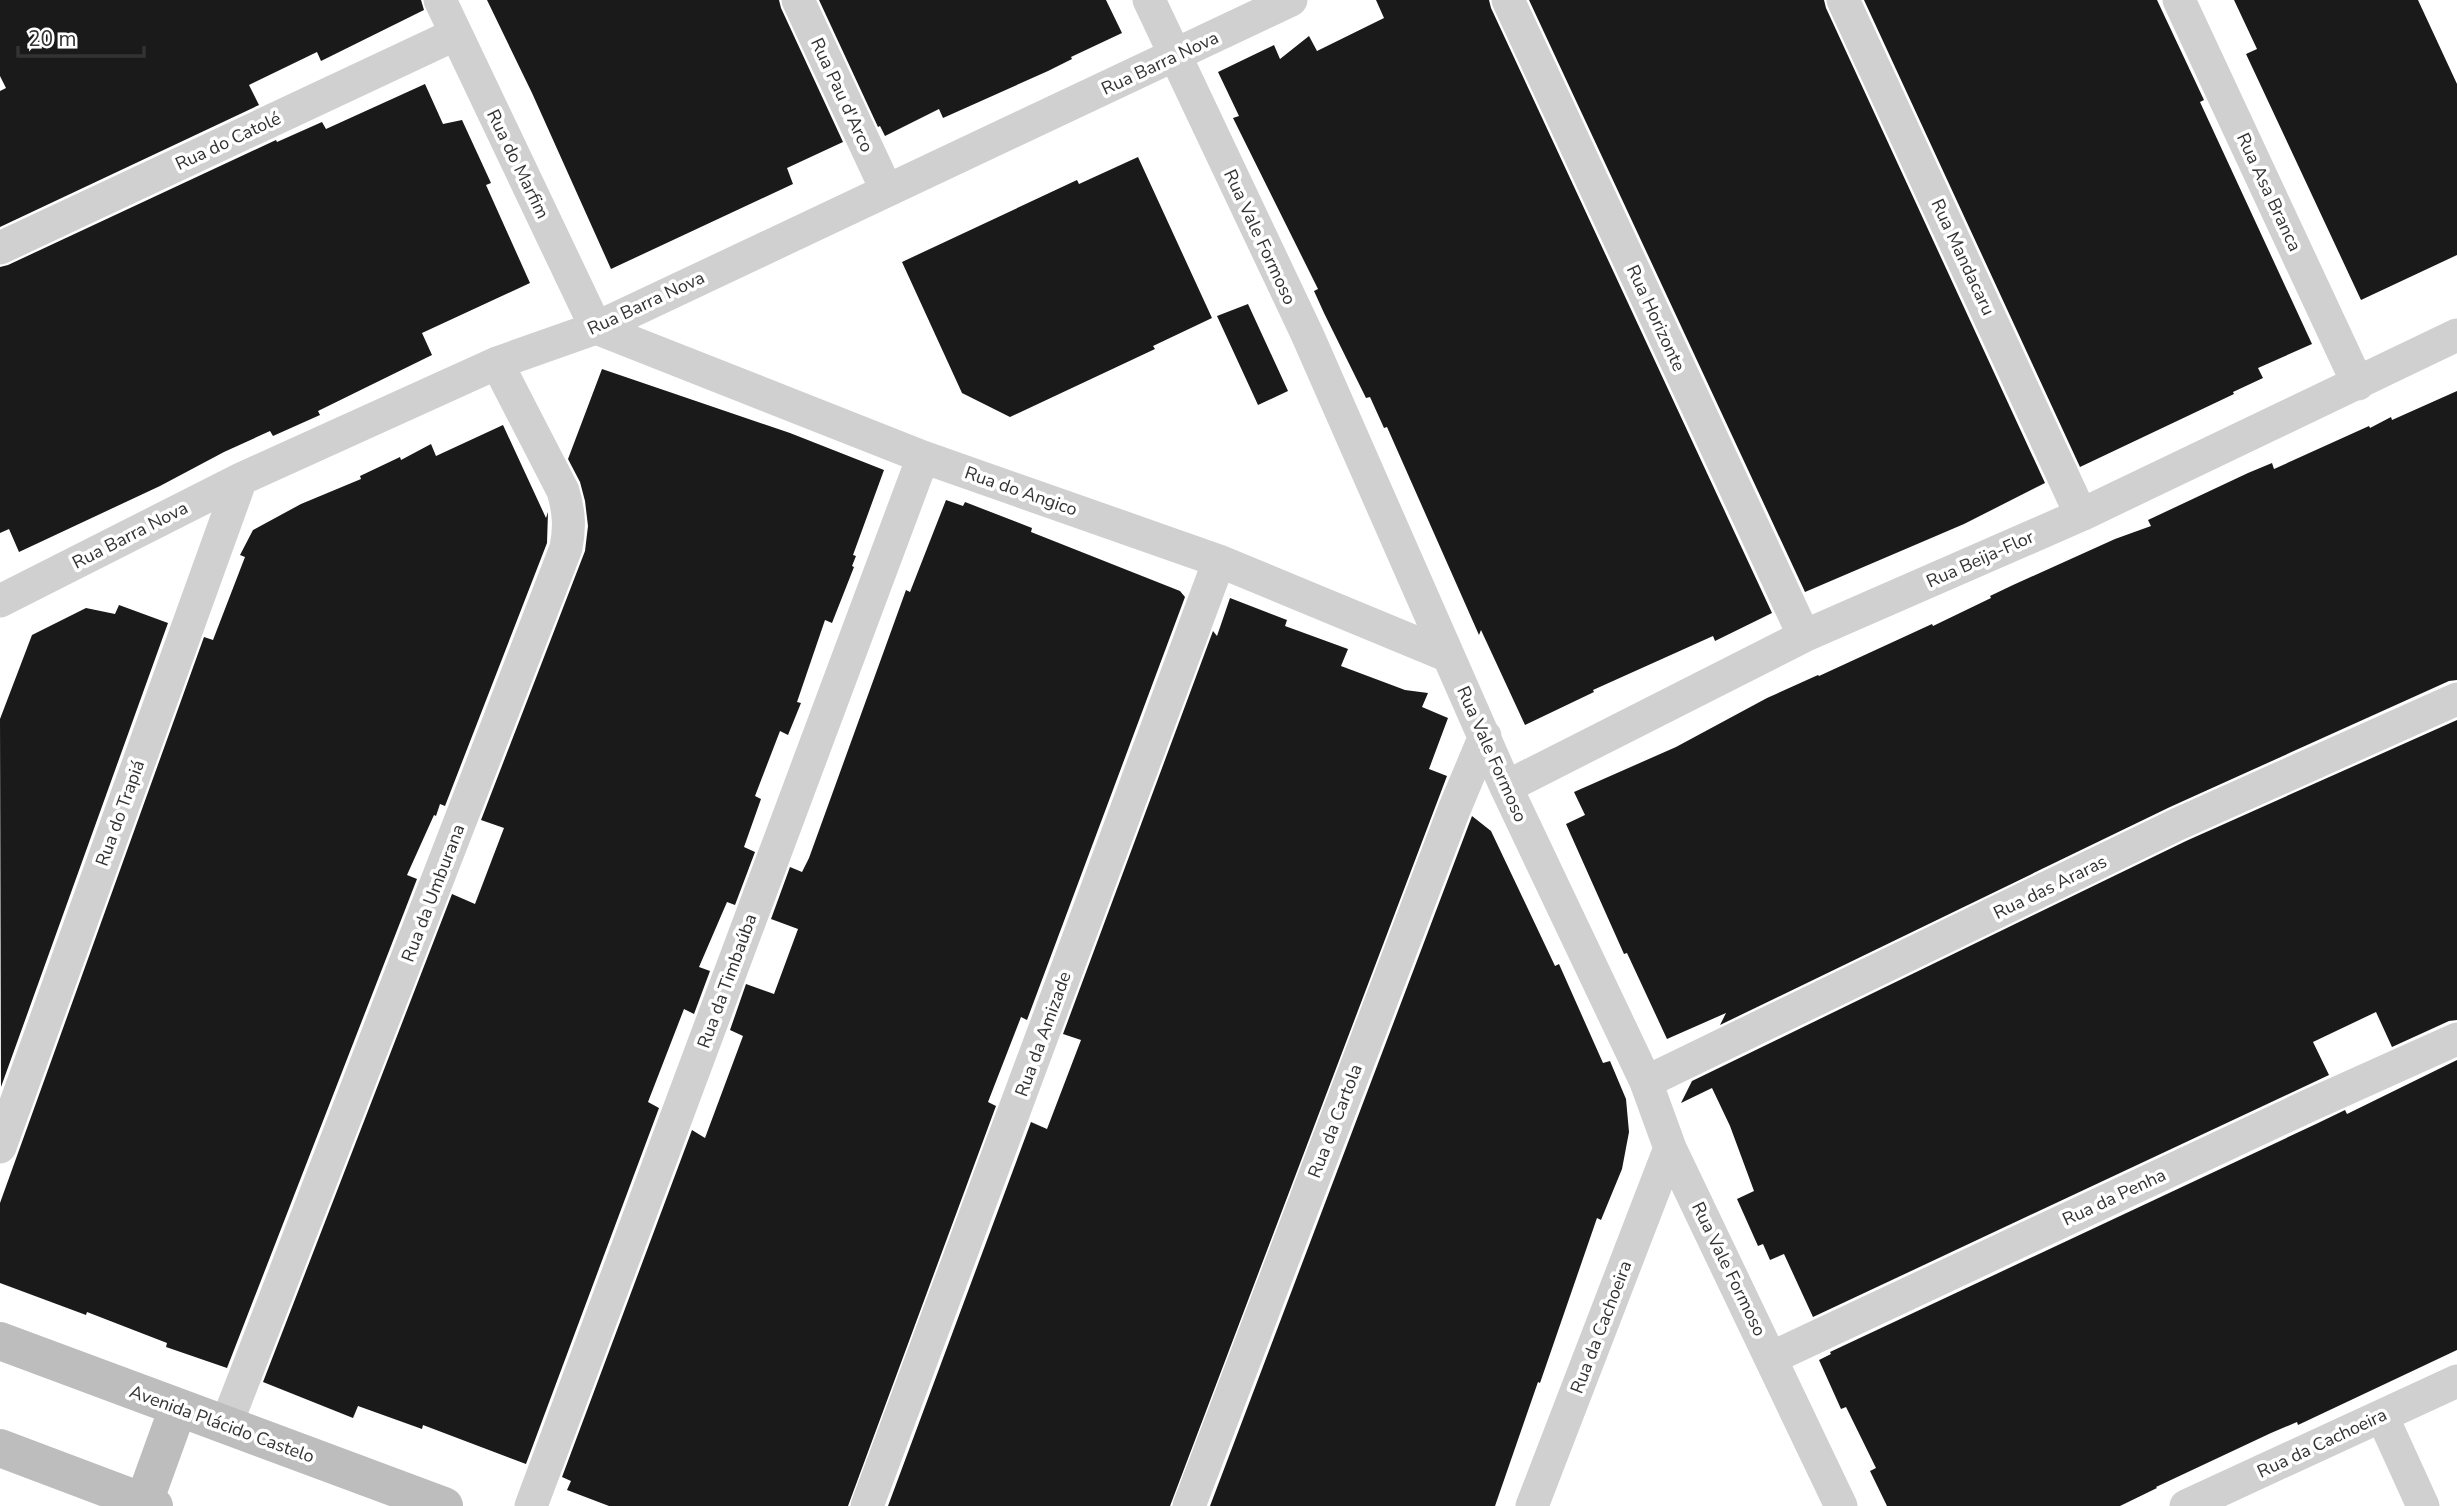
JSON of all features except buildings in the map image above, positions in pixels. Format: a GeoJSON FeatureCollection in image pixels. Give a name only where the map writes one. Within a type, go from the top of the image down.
{"type":"FeatureCollection","features":[{"type":"Feature","properties":{"kind":"street","name":"Rua do Marfim"},"geometry":{"type":"LineString","coordinates":[[440,0],[596,328]]}},
{"type":"Feature","properties":{"kind":"street","name":"Rua Pau d'Arco"},"geometry":{"type":"LineString","coordinates":[[798,0],[886,189]]}},
{"type":"Feature","properties":{"kind":"street","name":"Rua Vale Formoso"},"geometry":{"type":"LineString","coordinates":[[1149,0],[1307,334],[1446,655],[1646,1082],[1670,1148],[1841,1506]]}},
{"type":"Feature","properties":{"kind":"street","name":"Rua Barra Nova"},"geometry":{"type":"LineString","coordinates":[[0,601],[241,479],[497,363],[596,328],[1291,0]]}},
{"type":"Feature","properties":{"kind":"street","name":"Rua Horizonte"},"geometry":{"type":"LineString","coordinates":[[1507,0],[1804,636]]}},
{"type":"Feature","properties":{"kind":"street","name":"Rua Mandacaru"},"geometry":{"type":"LineString","coordinates":[[1843,0],[2081,514]]}},
{"type":"Feature","properties":{"kind":"street","name":"Rua Asa Branca"},"geometry":{"type":"LineString","coordinates":[[2179,0],[2358,384]]}},
{"type":"Feature","properties":{"kind":"street","name":"Rua do Catolé"},"geometry":{"type":"LineString","coordinates":[[0,248],[456,34]]}},
{"type":"Feature","properties":{"kind":"street","name":"Rua do Angico"},"geometry":{"type":"LineString","coordinates":[[596,328],[923,457],[1219,561],[1446,655]]}},
{"type":"Feature","properties":{"kind":"street","name":"Rua Beija-Flor"},"geometry":{"type":"LineString","coordinates":[[1506,787],[1804,636],[2081,514],[2457,335]]}},
{"type":"Feature","properties":{"kind":"street","name":"Rua da Umburana"},"geometry":{"type":"LineString","coordinates":[[226,1425],[566,548],[570,529],[568,509],[562,491],[497,363]]}},
{"type":"Feature","properties":{"kind":"street","name":"Rua da Timbaúba"},"geometry":{"type":"LineString","coordinates":[[531,1506],[923,457]]}},
{"type":"Feature","properties":{"kind":"street","name":"Rua do Trapiá"},"geometry":{"type":"LineString","coordinates":[[0,1147],[241,479]]}},
{"type":"Feature","properties":{"kind":"street","name":"Rua da Amizade"},"geometry":{"type":"LineString","coordinates":[[867,1506],[1219,561]]}},
{"type":"Feature","properties":{"kind":"street","name":"Rua das Araras"},"geometry":{"type":"LineString","coordinates":[[1646,1082],[2178,824],[2457,699]]}},
{"type":"Feature","properties":{"kind":"street","name":"Rua da Cartola"},"geometry":{"type":"LineString","coordinates":[[1189,1506],[1454,810],[1485,736]]}},
{"type":"Feature","properties":{"kind":"street","name":"Rua da Penha"},"geometry":{"type":"LineString","coordinates":[[1772,1357],[2457,1039]]}},
{"type":"Feature","properties":{"kind":"street","name":"Rua da Cachoeira"},"geometry":{"type":"LineString","coordinates":[[1532,1506],[1670,1148]]}},
{"type":"Feature","properties":{"kind":"street","name":"Avenida Plácido Castelo"},"geometry":{"type":"LineString","coordinates":[[0,1341],[444,1506]]}},
{"type":"Feature","properties":{"kind":"street","name":"Rua da Cachoeira"},"geometry":{"type":"LineString","coordinates":[[2186,1506],[2386,1424],[2457,1381]]}},
{"type":"Feature","properties":{"kind":"street"},"geometry":{"type":"LineString","coordinates":[[0,1448],[149,1504],[178,1408]]}},
{"type":"Feature","properties":{"kind":"street"},"geometry":{"type":"LineString","coordinates":[[2386,1424],[2423,1506]]}}]}
